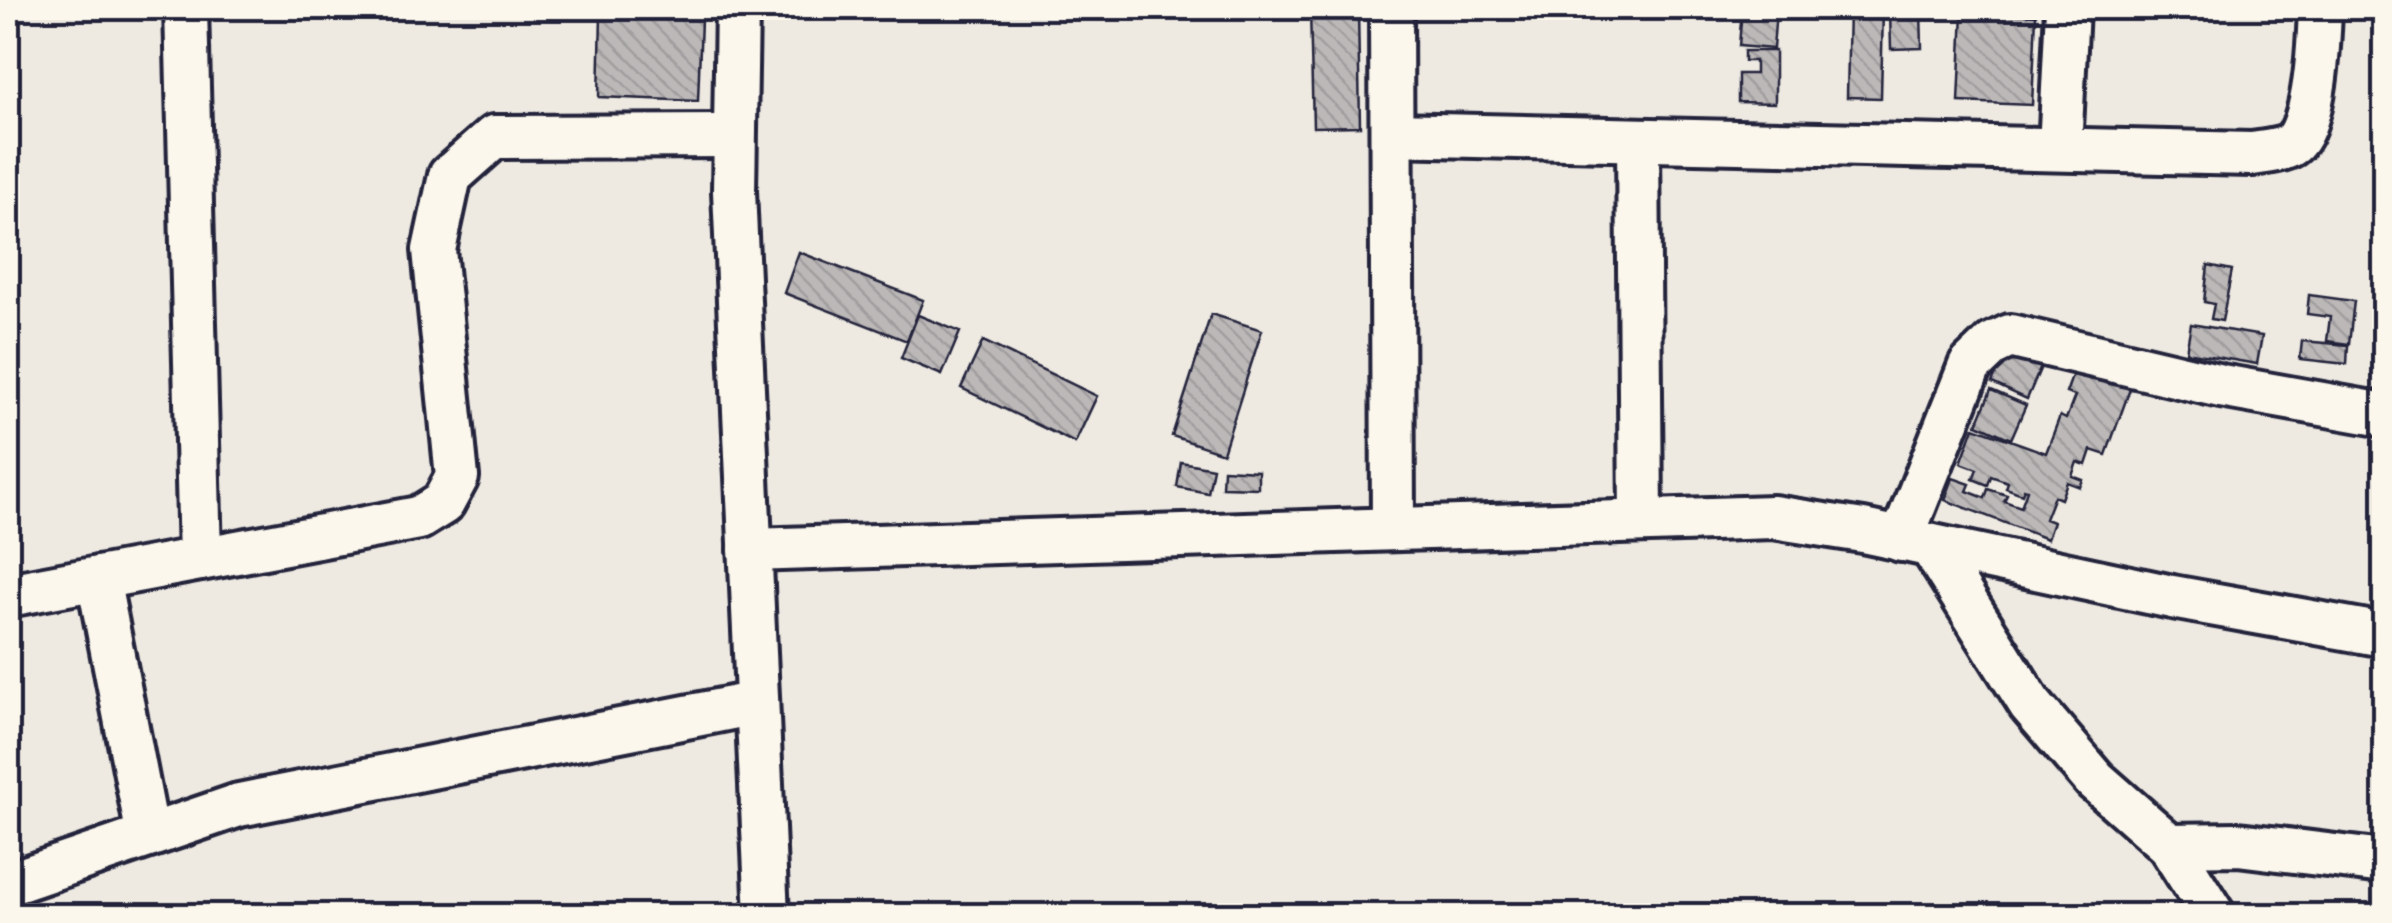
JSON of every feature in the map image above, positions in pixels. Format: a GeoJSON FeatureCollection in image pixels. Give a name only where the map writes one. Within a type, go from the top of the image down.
{"type":"FeatureCollection","features":[{"type":"Feature","properties":{"kind":"street"},"geometry":{"type":"LineString","coordinates":[[186,8],[200,559]]}},
{"type":"Feature","properties":{"kind":"street"},"geometry":{"type":"LineString","coordinates":[[737,8],[734,191],[767,916]]}},
{"type":"Feature","properties":{"kind":"street"},"geometry":{"type":"LineString","coordinates":[[1392,8],[1393,529]]}},
{"type":"Feature","properties":{"kind":"street"},"geometry":{"type":"LineString","coordinates":[[2060,149],[2067,8]]}},
{"type":"Feature","properties":{"kind":"street"},"geometry":{"type":"LineString","coordinates":[[1392,134],[2252,154],[2289,146],[2302,134],[2318,68],[2320,8]]}},
{"type":"Feature","properties":{"kind":"street"},"geometry":{"type":"LineString","coordinates":[[8,595],[420,518],[443,503],[456,478],[434,250],[450,176],[494,138],[734,136]]}},
{"type":"Feature","properties":{"kind":"street"},"geometry":{"type":"LineString","coordinates":[[1638,140],[1641,521]]}},
{"type":"Feature","properties":{"kind":"street"},"geometry":{"type":"LineString","coordinates":[[1916,543],[1970,366],[1992,344],[2010,336],[2221,386],[2384,414]]}},
{"type":"Feature","properties":{"kind":"street"},"geometry":{"type":"LineString","coordinates":[[750,550],[1773,517],[2384,635]]}},
{"type":"Feature","properties":{"kind":"street"},"geometry":{"type":"LineString","coordinates":[[1916,543],[2030,704],[2095,780],[2169,845],[2214,916]]}},
{"type":"Feature","properties":{"kind":"street"},"geometry":{"type":"LineString","coordinates":[[98,578],[148,836]]}},
{"type":"Feature","properties":{"kind":"street"},"geometry":{"type":"LineString","coordinates":[[8,884],[240,804],[757,702]]}},
{"type":"Feature","properties":{"kind":"street"},"geometry":{"type":"LineString","coordinates":[[2169,845],[2238,844],[2384,862]]}},
{"type":"Feature","properties":{"kind":"building"},"geometry":{"type":"Polygon","coordinates":[[[1742,8],[1776,10],[1773,49],[1739,46],[1742,8]]]}},
{"type":"Feature","properties":{"kind":"building"},"geometry":{"type":"Polygon","coordinates":[[[1849,8],[1883,8],[1881,98],[1847,97],[1849,8]]]}},
{"type":"Feature","properties":{"kind":"building"},"geometry":{"type":"Polygon","coordinates":[[[1310,9],[1358,10],[1360,126],[1313,127],[1310,9]]]}},
{"type":"Feature","properties":{"kind":"building"},"geometry":{"type":"Polygon","coordinates":[[[1921,10],[1922,48],[1891,49],[1890,11],[1921,10]]]}},
{"type":"Feature","properties":{"kind":"building"},"geometry":{"type":"Polygon","coordinates":[[[1963,12],[2036,15],[2032,105],[1959,102],[1963,12]]]}},
{"type":"Feature","properties":{"kind":"building"},"geometry":{"type":"Polygon","coordinates":[[[601,15],[701,19],[698,101],[599,97],[601,15]]]}},
{"type":"Feature","properties":{"kind":"building"},"geometry":{"type":"Polygon","coordinates":[[[1744,51],[1775,51],[1775,103],[1738,102],[1738,74],[1755,74],[1755,61],[1744,61],[1744,51]]]}},
{"type":"Feature","properties":{"kind":"building"},"geometry":{"type":"Polygon","coordinates":[[[799,252],[923,300],[907,341],[784,293],[799,252]]]}},
{"type":"Feature","properties":{"kind":"building"},"geometry":{"type":"Polygon","coordinates":[[[2208,265],[2232,270],[2222,321],[2211,319],[2214,304],[2204,302],[2208,265]]]}},
{"type":"Feature","properties":{"kind":"building"},"geometry":{"type":"Polygon","coordinates":[[[2309,295],[2354,301],[2349,344],[2327,341],[2330,317],[2307,314],[2309,295]]]}},
{"type":"Feature","properties":{"kind":"building"},"geometry":{"type":"Polygon","coordinates":[[[1211,314],[1262,330],[1223,453],[1172,436],[1211,314]]]}},
{"type":"Feature","properties":{"kind":"building"},"geometry":{"type":"Polygon","coordinates":[[[918,315],[960,332],[942,375],[901,358],[918,315]]]}},
{"type":"Feature","properties":{"kind":"building"},"geometry":{"type":"Polygon","coordinates":[[[2191,324],[2262,336],[2257,364],[2186,352],[2191,324]]]}},
{"type":"Feature","properties":{"kind":"building"},"geometry":{"type":"Polygon","coordinates":[[[983,341],[1097,396],[1075,443],[961,388],[983,341]]]}},
{"type":"Feature","properties":{"kind":"building"},"geometry":{"type":"Polygon","coordinates":[[[2302,341],[2348,345],[2347,364],[2300,359],[2302,341]]]}},
{"type":"Feature","properties":{"kind":"building"},"geometry":{"type":"Polygon","coordinates":[[[2009,345],[2044,360],[2027,399],[1992,383],[2009,345]]]}},
{"type":"Feature","properties":{"kind":"building"},"geometry":{"type":"Polygon","coordinates":[[[2075,368],[2130,389],[2106,455],[2091,450],[2086,465],[2077,462],[2072,476],[2083,480],[2080,487],[2067,482],[2061,499],[2054,496],[2045,519],[2053,522],[2047,539],[1945,500],[1953,478],[1970,484],[1967,491],[1985,498],[1988,489],[2007,495],[2004,501],[2021,507],[2027,490],[2022,494],[2006,488],[2008,482],[1991,476],[1988,485],[1973,479],[1977,469],[1961,463],[1974,427],[2046,453],[2060,416],[2066,419],[2075,396],[2066,393],[2075,368]]]}},
{"type":"Feature","properties":{"kind":"building"},"geometry":{"type":"Polygon","coordinates":[[[1991,390],[2026,405],[2011,439],[1977,424],[1991,390]]]}},
{"type":"Feature","properties":{"kind":"building"},"geometry":{"type":"Polygon","coordinates":[[[1181,462],[1213,468],[1208,493],[1177,487],[1181,462]]]}},
{"type":"Feature","properties":{"kind":"building"},"geometry":{"type":"Polygon","coordinates":[[[1223,469],[1258,471],[1258,488],[1222,487],[1223,469]]]}}]}
